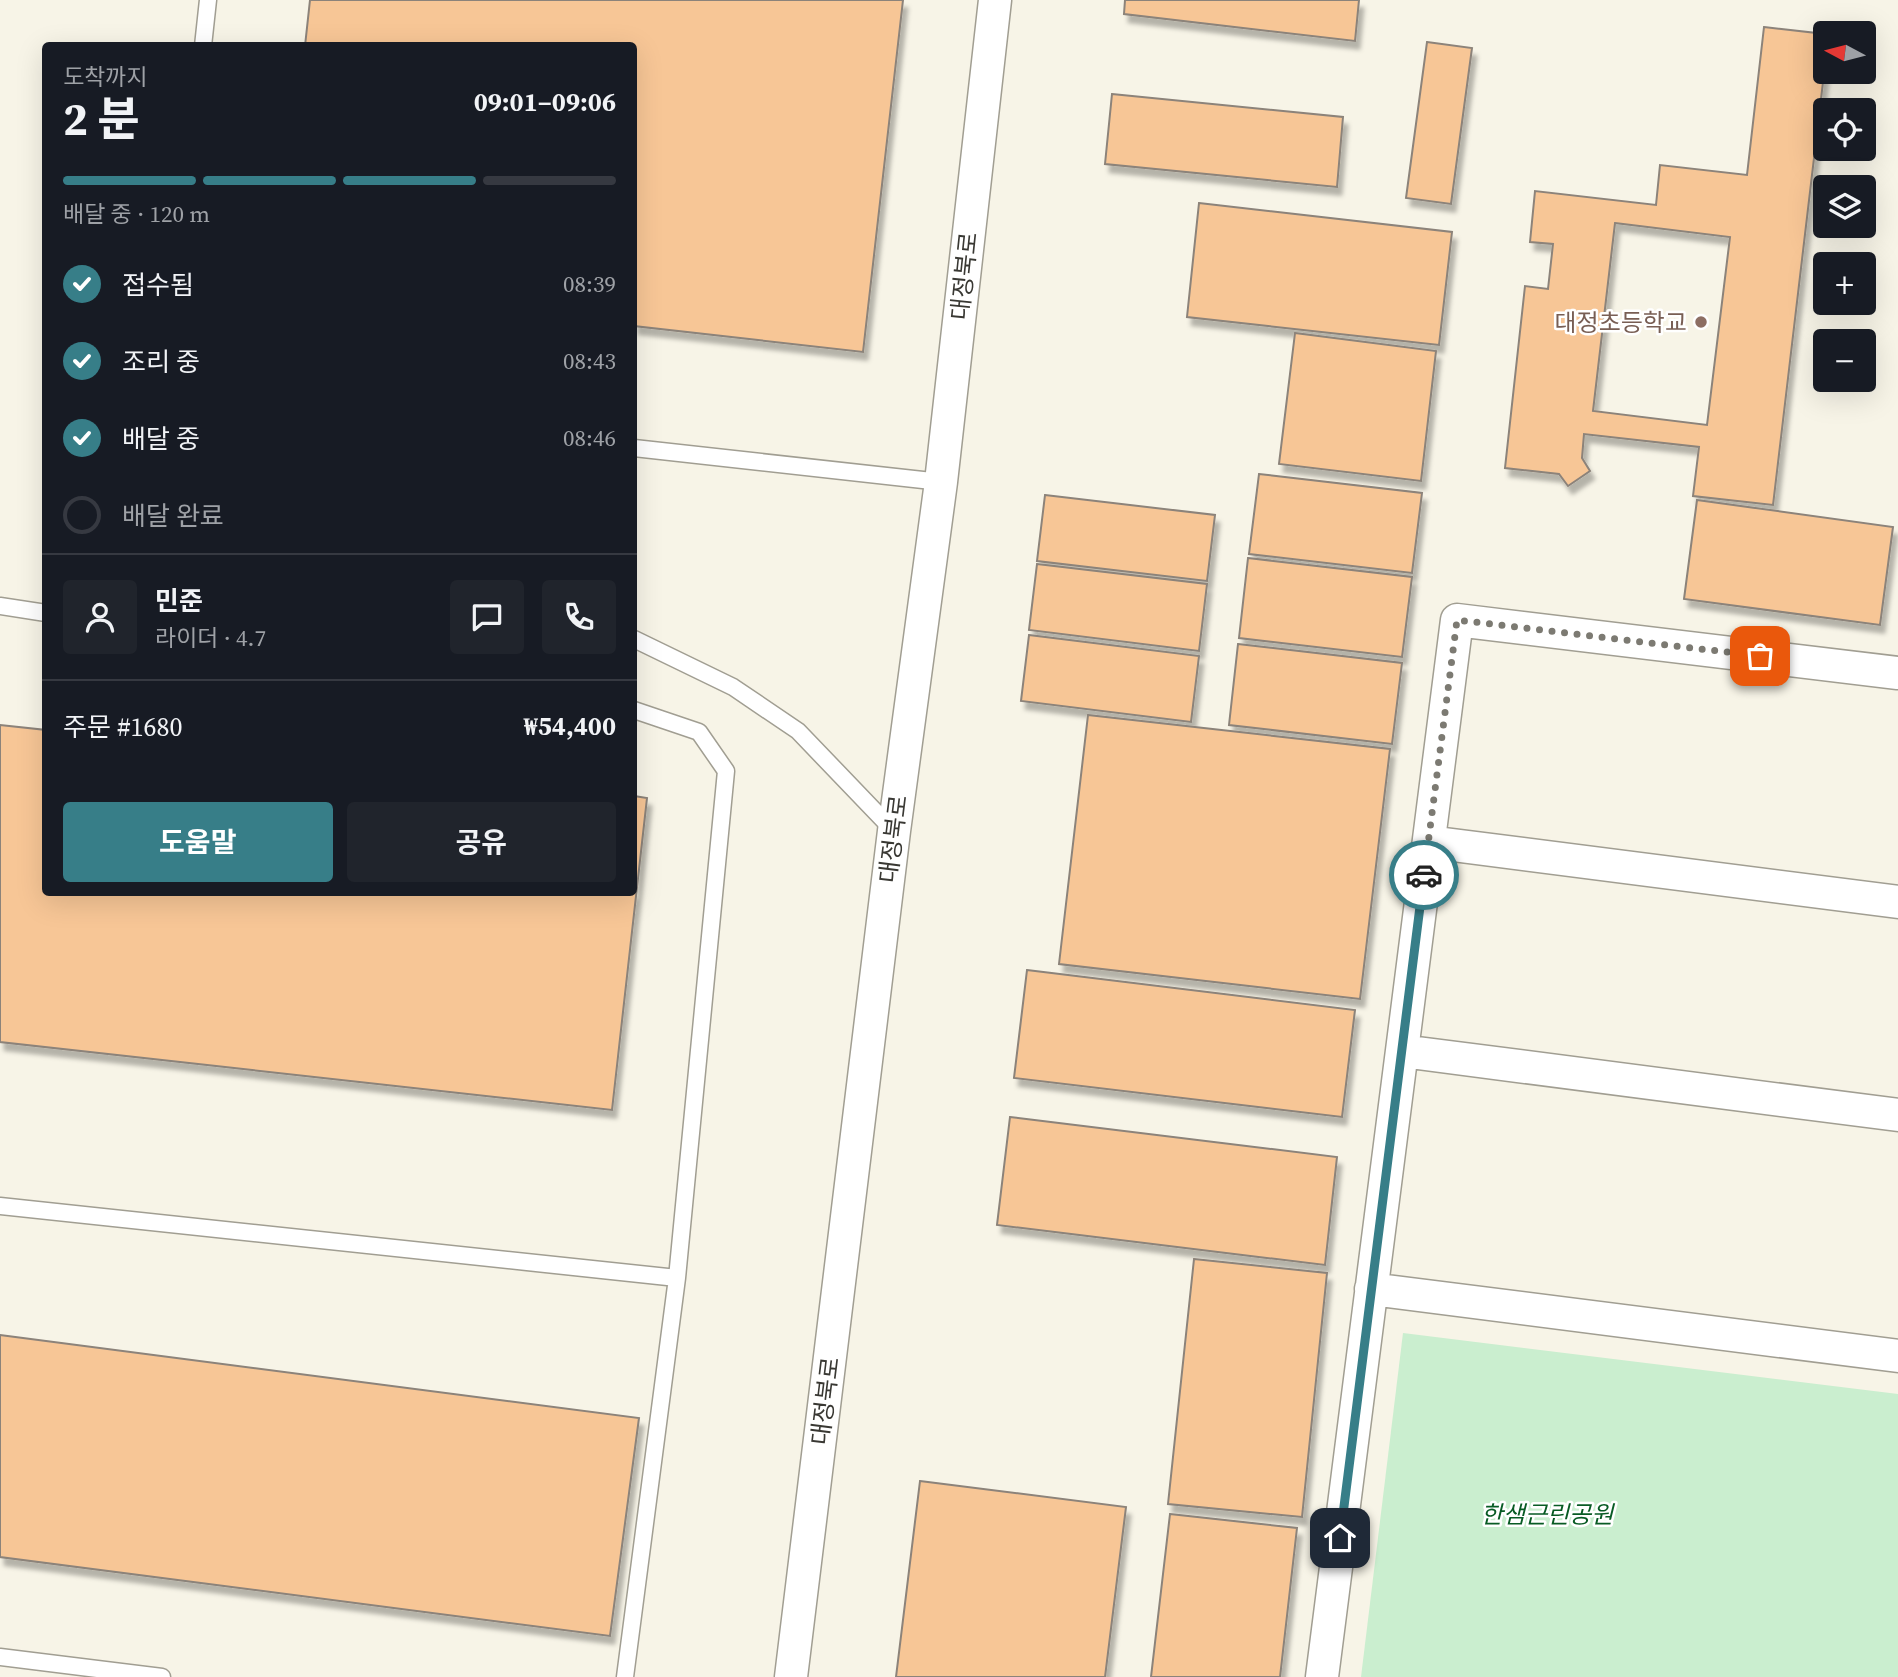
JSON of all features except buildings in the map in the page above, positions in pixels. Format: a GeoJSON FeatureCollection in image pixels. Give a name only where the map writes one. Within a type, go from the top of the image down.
{"type":"FeatureCollection","features":[{"type":"Feature","properties":{"kind":"street","name":"대정북로"},"geometry":{"type":"LineString","coordinates":[[791,1677],[894,831],[941,482],[995,0]]}},
{"type":"Feature","properties":{"kind":"street"},"geometry":{"type":"LineString","coordinates":[[1322,1677],[1457,620],[1898,673]]}},
{"type":"Feature","properties":{"kind":"street"},"geometry":{"type":"LineString","coordinates":[[1429,842],[1898,902]]}},
{"type":"Feature","properties":{"kind":"street"},"geometry":{"type":"LineString","coordinates":[[1402,1052],[1898,1115]]}},
{"type":"Feature","properties":{"kind":"street"},"geometry":{"type":"LineString","coordinates":[[1371,1289],[1898,1356]]}},
{"type":"Feature","properties":{"kind":"lane"},"geometry":{"type":"LineString","coordinates":[[203,42],[208,0]]}},
{"type":"Feature","properties":{"kind":"lane"},"geometry":{"type":"LineString","coordinates":[[637,448],[941,482]]}},
{"type":"Feature","properties":{"kind":"lane"},"geometry":{"type":"LineString","coordinates":[[0,606],[42,612]]}},
{"type":"Feature","properties":{"kind":"lane"},"geometry":{"type":"LineString","coordinates":[[637,640],[733,687],[799,731],[894,831]]}},
{"type":"Feature","properties":{"kind":"lane"},"geometry":{"type":"LineString","coordinates":[[625,1677],[677,1278],[726,771],[699,732],[637,711]]}},
{"type":"Feature","properties":{"kind":"lane"},"geometry":{"type":"LineString","coordinates":[[0,1206],[677,1278]]}},
{"type":"Feature","properties":{"kind":"lane"},"geometry":{"type":"LineString","coordinates":[[0,1657],[162,1677]]}},
{"type":"Feature","properties":{"kind":"green space","name":"한샘근린공원"},"geometry":{"type":"Polygon","coordinates":[[[1403,1333],[1898,1394],[1898,1677],[1361,1677],[1403,1333]]]}},
{"type":"Feature","properties":{"kind":"way so far"},"geometry":{"type":"LineString","coordinates":[[1424,875],[1457,620],[1760,656]]}},
{"type":"Feature","properties":{"kind":"place","name":"대정초등학교"},"geometry":{"type":"Point","coordinates":[1701,322]}},
{"type":"Feature","properties":{"kind":"route"},"geometry":{"type":"LineString","coordinates":[[1340,1538],[1424,875]]}}]}
